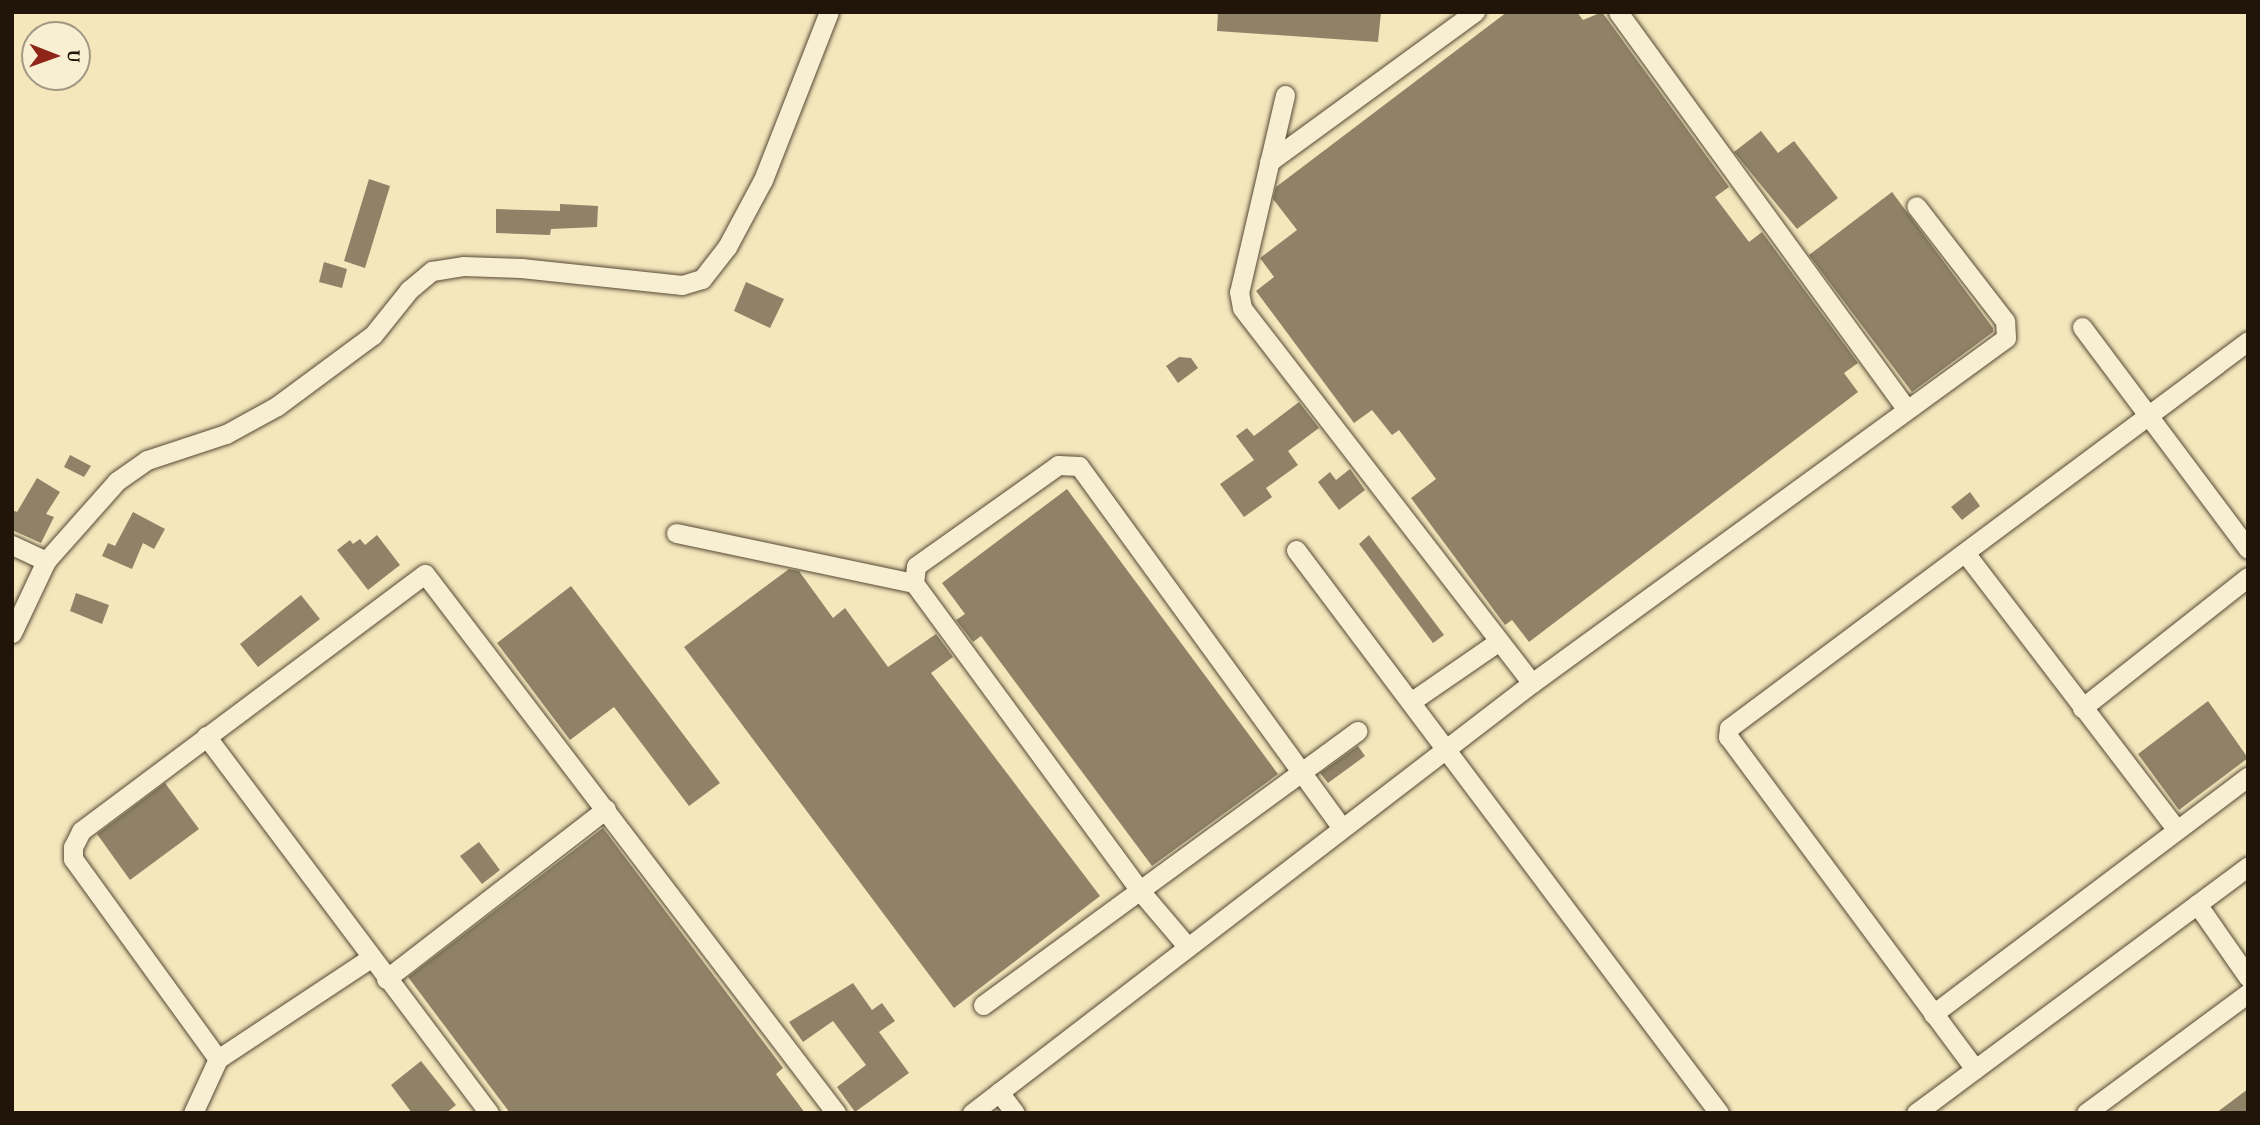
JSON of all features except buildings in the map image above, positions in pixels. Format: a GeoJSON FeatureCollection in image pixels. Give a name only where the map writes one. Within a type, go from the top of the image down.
{"type":"FeatureCollection","features":[{"type":"Feature","properties":{"kind":"street"},"geometry":{"type":"LineString","coordinates":[[12,633],[46,561],[130,470],[164,452],[226,434],[276,406],[373,335],[409,290],[432,271],[463,266],[522,268],[682,285],[702,279],[727,247],[763,180],[829,12]]}},
{"type":"Feature","properties":{"kind":"street"},"geometry":{"type":"LineString","coordinates":[[1269,162],[1475,12]]}},
{"type":"Feature","properties":{"kind":"street"},"geometry":{"type":"LineString","coordinates":[[1618,12],[1906,409]]}},
{"type":"Feature","properties":{"kind":"street"},"geometry":{"type":"LineString","coordinates":[[1285,95],[1239,292],[1242,308],[1532,683]]}},
{"type":"Feature","properties":{"kind":"street"},"geometry":{"type":"LineString","coordinates":[[972,1113],[1341,827],[1448,749],[1532,683],[2006,338],[2008,327],[1916,206]]}},
{"type":"Feature","properties":{"kind":"street"},"geometry":{"type":"LineString","coordinates":[[2082,327],[2248,549]]}},
{"type":"Feature","properties":{"kind":"street"},"geometry":{"type":"LineString","coordinates":[[1975,1069],[1727,733],[2248,341]]}},
{"type":"Feature","properties":{"kind":"street"},"geometry":{"type":"LineString","coordinates":[[914,583],[916,566],[1058,465],[1079,466],[1298,772],[1341,827]]}},
{"type":"Feature","properties":{"kind":"street"},"geometry":{"type":"LineString","coordinates":[[676,533],[914,583],[1141,892],[1187,946]]}},
{"type":"Feature","properties":{"kind":"street"},"geometry":{"type":"LineString","coordinates":[[12,545],[46,561]]}},
{"type":"Feature","properties":{"kind":"street"},"geometry":{"type":"LineString","coordinates":[[1296,550],[1719,1113]]}},
{"type":"Feature","properties":{"kind":"street"},"geometry":{"type":"LineString","coordinates":[[1966,554],[2176,829]]}},
{"type":"Feature","properties":{"kind":"street"},"geometry":{"type":"LineString","coordinates":[[218,1059],[73,859],[81,831],[425,574],[836,1113]]}},
{"type":"Feature","properties":{"kind":"street"},"geometry":{"type":"LineString","coordinates":[[2082,708],[2248,577]]}},
{"type":"Feature","properties":{"kind":"street"},"geometry":{"type":"LineString","coordinates":[[1412,701],[1499,641]]}},
{"type":"Feature","properties":{"kind":"street"},"geometry":{"type":"LineString","coordinates":[[983,1005],[1141,892],[1298,772],[1357,731]]}},
{"type":"Feature","properties":{"kind":"street"},"geometry":{"type":"LineString","coordinates":[[206,736],[369,959],[489,1113]]}},
{"type":"Feature","properties":{"kind":"street"},"geometry":{"type":"LineString","coordinates":[[1933,1014],[2248,777]]}},
{"type":"Feature","properties":{"kind":"street"},"geometry":{"type":"LineString","coordinates":[[386,979],[606,810]]}},
{"type":"Feature","properties":{"kind":"street"},"geometry":{"type":"LineString","coordinates":[[1916,1113],[2248,866]]}},
{"type":"Feature","properties":{"kind":"street"},"geometry":{"type":"LineString","coordinates":[[2197,904],[2248,977]]}},
{"type":"Feature","properties":{"kind":"street"},"geometry":{"type":"LineString","coordinates":[[193,1113],[218,1059],[369,959]]}},
{"type":"Feature","properties":{"kind":"street"},"geometry":{"type":"LineString","coordinates":[[2086,1113],[2248,993]]}},
{"type":"Feature","properties":{"kind":"street"},"geometry":{"type":"LineString","coordinates":[[999,1092],[1015,1113]]}}]}
